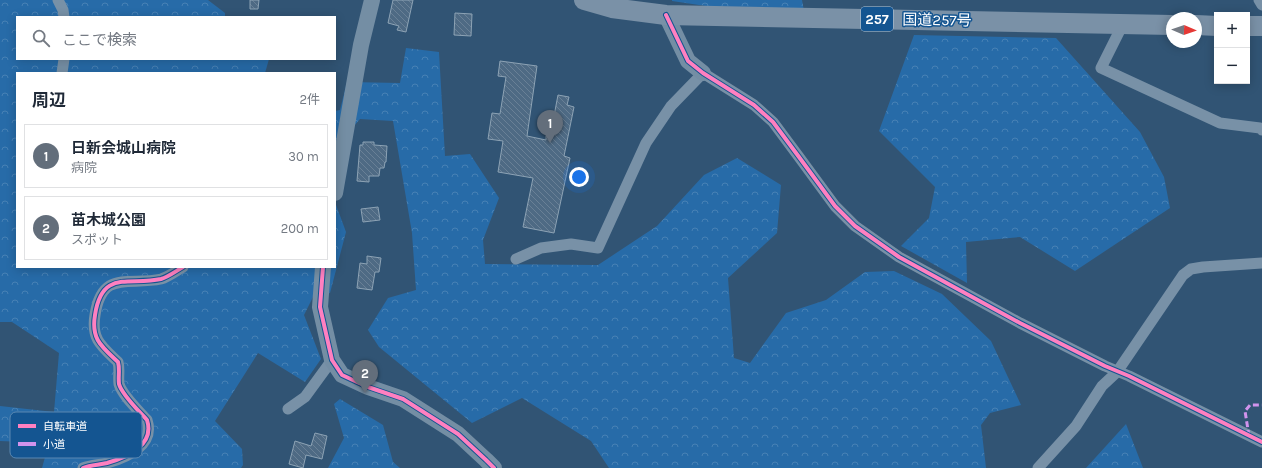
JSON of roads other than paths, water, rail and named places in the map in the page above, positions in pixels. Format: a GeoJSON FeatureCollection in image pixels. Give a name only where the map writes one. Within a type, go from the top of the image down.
{"type":"FeatureCollection","features":[{"type":"Feature","properties":{"kind":"highway","name":"国道257号"},"geometry":{"type":"LineString","coordinates":[[584,0],[612,8],[666,15],[1166,25]]}},
{"type":"Feature","properties":{"kind":"highway"},"geometry":{"type":"LineString","coordinates":[[1202,25],[1214,26]]}},
{"type":"Feature","properties":{"kind":"highway"},"geometry":{"type":"LineString","coordinates":[[1250,26],[1262,26]]}},
{"type":"Feature","properties":{"kind":"street"},"geometry":{"type":"LineString","coordinates":[[58,0],[63,10],[64,16]]}},
{"type":"Feature","properties":{"kind":"street"},"geometry":{"type":"LineString","coordinates":[[336,187],[361,45],[372,0]]}},
{"type":"Feature","properties":{"kind":"street"},"geometry":{"type":"LineString","coordinates":[[1259,0],[1262,5]]}},
{"type":"Feature","properties":{"kind":"street"},"geometry":{"type":"LineString","coordinates":[[666,15],[688,61],[703,73],[754,105],[772,122],[800,157],[835,206],[855,226],[899,257],[1020,323],[1116,372],[1135,379],[1262,442]]}},
{"type":"Feature","properties":{"kind":"street"},"geometry":{"type":"LineString","coordinates":[[1123,24],[1101,68],[1220,123],[1260,128],[1262,130]]}},
{"type":"Feature","properties":{"kind":"street"},"geometry":{"type":"LineString","coordinates":[[62,72],[64,60]]}},
{"type":"Feature","properties":{"kind":"street"},"geometry":{"type":"LineString","coordinates":[[516,259],[541,248],[571,244],[598,248],[646,143],[671,106],[703,73]]}},
{"type":"Feature","properties":{"kind":"street"},"geometry":{"type":"LineString","coordinates":[[1038,468],[1076,426],[1102,386],[1116,372],[1183,275],[1191,269],[1203,267],[1262,263]]}},
{"type":"Feature","properties":{"kind":"street"},"geometry":{"type":"LineString","coordinates":[[140,412],[121,390],[118,362],[99,344],[95,335],[94,321],[97,302],[101,292],[110,286],[120,282],[162,279],[181,268]]}},
{"type":"Feature","properties":{"kind":"street"},"geometry":{"type":"LineString","coordinates":[[323,268],[320,307],[332,360],[342,374],[368,387],[402,400],[458,434],[494,468]]}},
{"type":"Feature","properties":{"kind":"street"},"geometry":{"type":"LineString","coordinates":[[288,409],[305,397],[332,360]]}},
{"type":"Feature","properties":{"kind":"street"},"geometry":{"type":"LineString","coordinates":[[142,414],[147,420],[149,434],[142,445]]}},
{"type":"Feature","properties":{"kind":"street"},"geometry":{"type":"LineString","coordinates":[[83,468],[107,463],[121,458]]}},
{"type":"Feature","properties":{"kind":"place","name":"日新会城山病院"},"geometry":{"type":"Point","coordinates":[550,143]}},
{"type":"Feature","properties":{"kind":"place","name":"苗木城公園"},"geometry":{"type":"Point","coordinates":[365,393]}}]}
